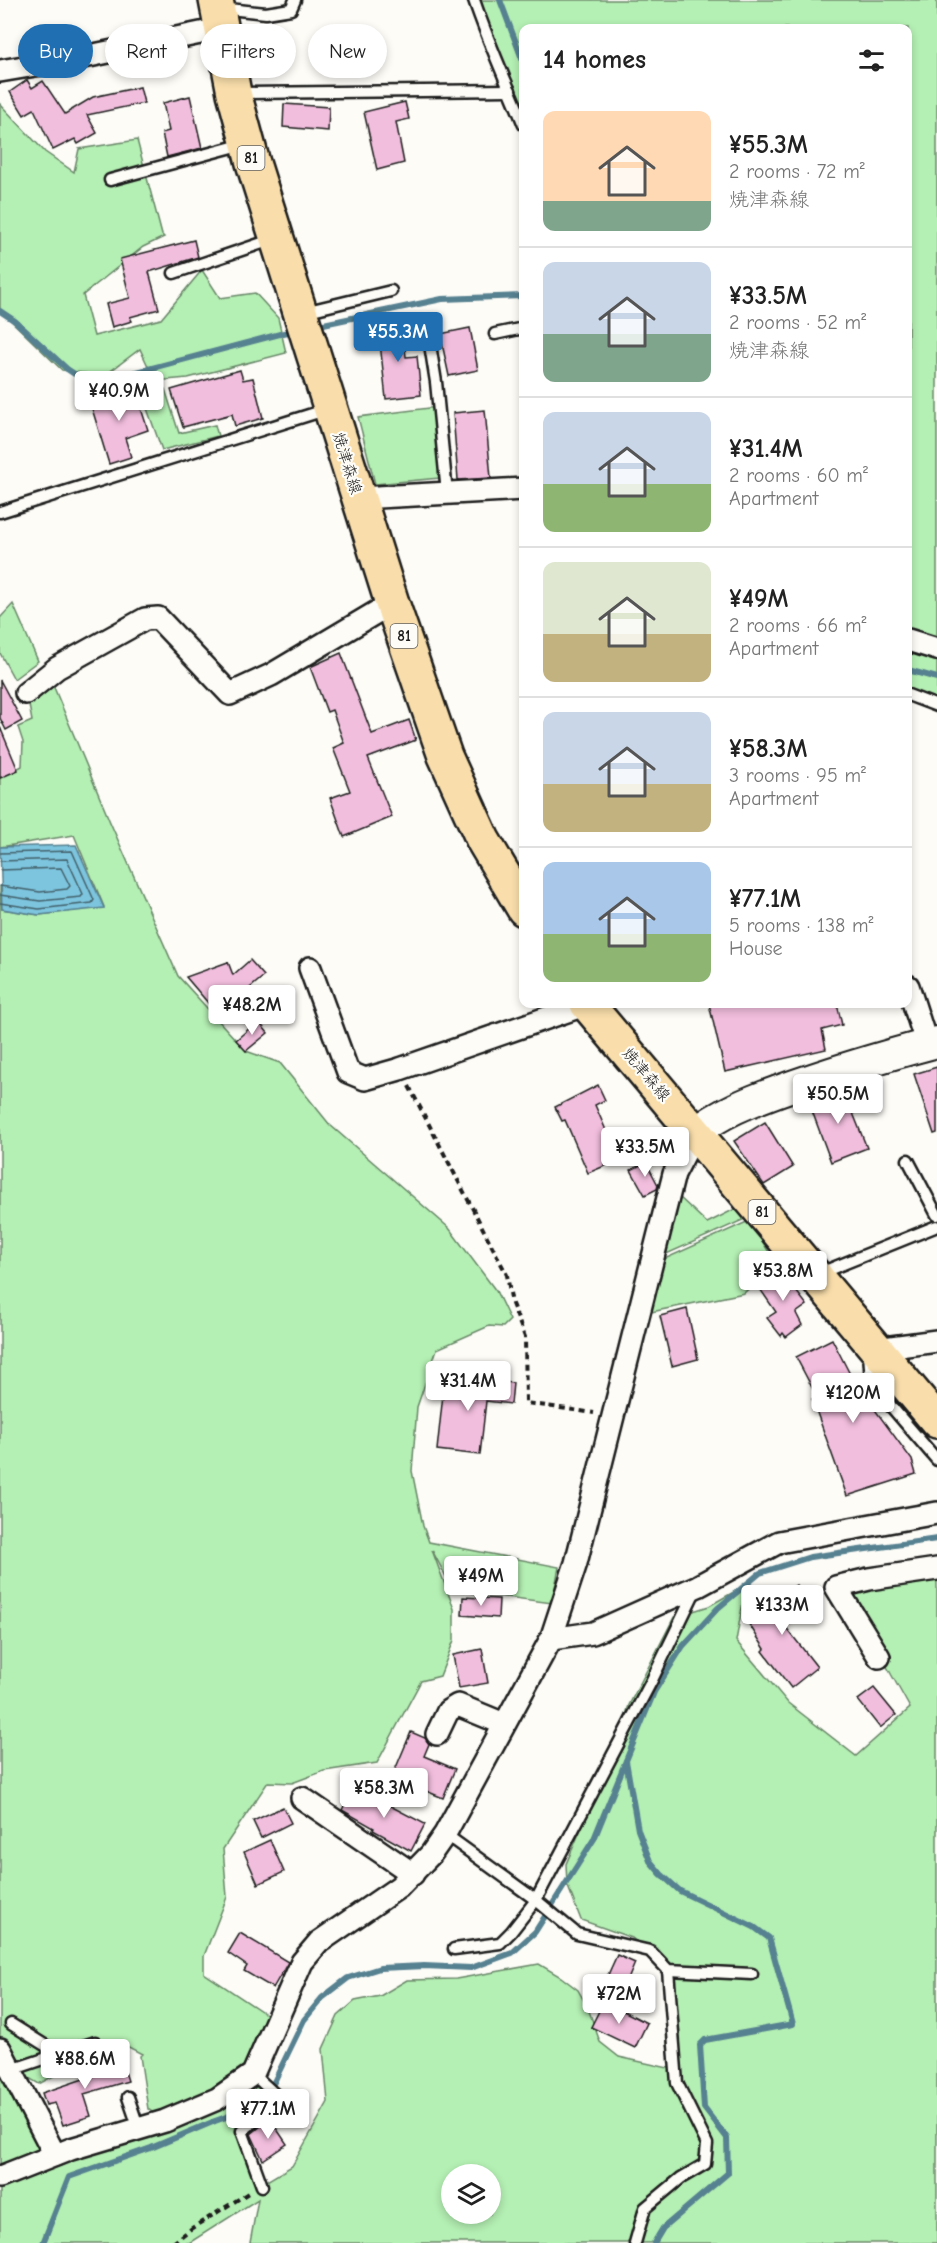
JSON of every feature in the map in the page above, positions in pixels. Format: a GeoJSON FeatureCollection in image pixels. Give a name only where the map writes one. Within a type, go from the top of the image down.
{"type":"FeatureCollection","features":[{"type":"Feature","properties":{"kind":"main road","name":"焼津森線"},"geometry":{"type":"LineString","coordinates":[[218,12],[234,93],[248,143],[392,603],[445,756],[483,840],[519,901]]}},
{"type":"Feature","properties":{"kind":"main road","name":"焼津森線"},"geometry":{"type":"LineString","coordinates":[[590,1008],[872,1344],[903,1401],[937,1421]]}},
{"type":"Feature","properties":{"kind":"main road"},"geometry":{"type":"LineString","coordinates":[[696,1132],[710,1121],[734,1108],[813,1078],[932,1044]]}},
{"type":"Feature","properties":{"kind":"street"},"geometry":{"type":"LineString","coordinates":[[0,71],[89,56],[218,12]]}},
{"type":"Feature","properties":{"kind":"street"},"geometry":{"type":"LineString","coordinates":[[359,498],[519,489]]}},
{"type":"Feature","properties":{"kind":"street"},"geometry":{"type":"LineString","coordinates":[[26,693],[57,668],[145,619],[158,618],[230,694],[271,675],[392,603]]}},
{"type":"Feature","properties":{"kind":"street"},"geometry":{"type":"LineString","coordinates":[[912,641],[937,649]]}},
{"type":"Feature","properties":{"kind":"street"},"geometry":{"type":"LineString","coordinates":[[310,968],[348,1072],[365,1079],[575,1008]]}},
{"type":"Feature","properties":{"kind":"street"},"geometry":{"type":"LineString","coordinates":[[912,996],[932,1044]]}},
{"type":"Feature","properties":{"kind":"street"},"geometry":{"type":"LineString","coordinates":[[0,2177],[55,2155],[165,2121],[258,2079],[302,1962],[319,1942],[340,1925],[370,1908],[413,1874],[445,1834],[551,1639],[576,1563],[674,1174],[696,1132]]}},
{"type":"Feature","properties":{"kind":"street"},"geometry":{"type":"LineString","coordinates":[[872,1344],[937,1341]]}},
{"type":"Feature","properties":{"kind":"street"},"geometry":{"type":"LineString","coordinates":[[551,1639],[593,1632],[698,1586],[778,1542],[937,1513]]}},
{"type":"Feature","properties":{"kind":"street"},"geometry":{"type":"LineString","coordinates":[[879,1657],[836,1587],[870,1579],[937,1569]]}},
{"type":"Feature","properties":{"kind":"street"},"geometry":{"type":"LineString","coordinates":[[437,1734],[448,1711],[458,1705],[504,1724]]}},
{"type":"Feature","properties":{"kind":"street"},"geometry":{"type":"LineString","coordinates":[[302,1798],[413,1874]]}},
{"type":"Feature","properties":{"kind":"street"},"geometry":{"type":"LineString","coordinates":[[0,2049],[55,2155]]}},
{"type":"Feature","properties":{"kind":"lane"},"geometry":{"type":"LineString","coordinates":[[218,12],[266,13],[291,9],[296,0]]}},
{"type":"Feature","properties":{"kind":"lane"},"geometry":{"type":"LineString","coordinates":[[474,0],[519,112]]}},
{"type":"Feature","properties":{"kind":"lane"},"geometry":{"type":"LineString","coordinates":[[234,93],[510,90]]}},
{"type":"Feature","properties":{"kind":"lane"},"geometry":{"type":"LineString","coordinates":[[110,180],[248,143]]}},
{"type":"Feature","properties":{"kind":"lane"},"geometry":{"type":"LineString","coordinates":[[174,273],[277,238]]}},
{"type":"Feature","properties":{"kind":"lane"},"geometry":{"type":"LineString","coordinates":[[301,313],[391,291]]}},
{"type":"Feature","properties":{"kind":"lane"},"geometry":{"type":"LineString","coordinates":[[427,326],[436,382],[447,493]]}},
{"type":"Feature","properties":{"kind":"lane"},"geometry":{"type":"LineString","coordinates":[[495,334],[519,329]]}},
{"type":"Feature","properties":{"kind":"lane"},"geometry":{"type":"LineString","coordinates":[[0,512],[331,408]]}},
{"type":"Feature","properties":{"kind":"lane"},"geometry":{"type":"LineString","coordinates":[[912,697],[937,706]]}},
{"type":"Feature","properties":{"kind":"lane"},"geometry":{"type":"LineString","coordinates":[[908,1160],[937,1215]]}},
{"type":"Feature","properties":{"kind":"lane"},"geometry":{"type":"LineString","coordinates":[[815,1275],[937,1226]]}},
{"type":"Feature","properties":{"kind":"lane"},"geometry":{"type":"LineString","coordinates":[[903,1401],[937,1460]]}},
{"type":"Feature","properties":{"kind":"lane"},"geometry":{"type":"LineString","coordinates":[[454,1949],[500,1943],[538,1903],[698,1586]]}},
{"type":"Feature","properties":{"kind":"lane"},"geometry":{"type":"LineString","coordinates":[[445,1834],[561,1919],[577,1934],[650,1951],[668,1970],[677,2083],[707,2144],[705,2164],[681,2178],[645,2208],[635,2243]]}},
{"type":"Feature","properties":{"kind":"lane"},"geometry":{"type":"LineString","coordinates":[[668,1970],[753,1974]]}},
{"type":"Feature","properties":{"kind":"lane"},"geometry":{"type":"LineString","coordinates":[[10,2024],[59,2054]]}},
{"type":"Feature","properties":{"kind":"lane"},"geometry":{"type":"LineString","coordinates":[[11,2070],[95,2042]]}},
{"type":"Feature","properties":{"kind":"lane"},"geometry":{"type":"LineString","coordinates":[[258,2079],[281,2100],[242,2131],[262,2186]]}},
{"type":"Feature","properties":{"kind":"lane"},"geometry":{"type":"LineString","coordinates":[[128,2097],[139,2129]]}},
{"type":"Feature","properties":{"kind":"path"},"geometry":{"type":"LineString","coordinates":[[400,1069],[507,1275],[512,1304],[525,1336],[526,1403],[613,1416]]}},
{"type":"Feature","properties":{"kind":"path"},"geometry":{"type":"LineString","coordinates":[[173,2243],[192,2228],[262,2186]]}},
{"type":"Feature","properties":{"kind":"green space"},"geometry":{"type":"Polygon","coordinates":[[[475,0],[937,0],[937,642],[912,636],[912,24],[519,24],[519,115],[475,0]]]}},
{"type":"Feature","properties":{"kind":"green space"},"geometry":{"type":"Polygon","coordinates":[[[0,104],[45,152],[74,172],[79,149],[137,140],[164,237],[143,247],[83,295],[94,336],[161,319],[202,270],[220,298],[255,293],[278,318],[286,353],[188,378],[155,381],[140,349],[104,376],[62,370],[0,312],[0,104]]]}},
{"type":"Feature","properties":{"kind":"green space"},"geometry":{"type":"Polygon","coordinates":[[[140,389],[165,389],[179,433],[215,425],[218,436],[162,450],[140,389]]]}},
{"type":"Feature","properties":{"kind":"green space"},"geometry":{"type":"Polygon","coordinates":[[[437,407],[440,478],[375,484],[358,417],[437,407]]]}},
{"type":"Feature","properties":{"kind":"green space"},"geometry":{"type":"Polygon","coordinates":[[[13,604],[38,661],[14,679],[0,653],[0,618],[13,604]]]}},
{"type":"Feature","properties":{"kind":"green space"},"geometry":{"type":"Polygon","coordinates":[[[912,651],[937,655],[937,711],[912,701],[912,651]]]}},
{"type":"Feature","properties":{"kind":"green space"},"geometry":{"type":"Polygon","coordinates":[[[53,685],[178,976],[246,1051],[280,1063],[330,1125],[449,1228],[496,1291],[510,1320],[503,1327],[489,1326],[437,1349],[417,1407],[412,1471],[423,1526],[429,1542],[559,1567],[552,1603],[453,1590],[432,1550],[454,1609],[454,1640],[440,1676],[421,1681],[377,1763],[324,1771],[292,1783],[268,1782],[223,1849],[227,1897],[204,1956],[204,1973],[267,2015],[239,2076],[161,2118],[148,2109],[140,2056],[142,2054],[123,2044],[94,2054],[39,2084],[0,2061],[0,886],[2,909],[39,915],[104,907],[74,835],[0,847],[0,778],[22,766],[23,742],[18,727],[32,721],[29,705],[53,685]]]}},
{"type":"Feature","properties":{"kind":"green space"},"geometry":{"type":"Polygon","coordinates":[[[678,1196],[707,1223],[737,1208],[745,1219],[662,1256],[678,1196]]]}},
{"type":"Feature","properties":{"kind":"green space"},"geometry":{"type":"Polygon","coordinates":[[[749,1221],[776,1263],[744,1293],[651,1312],[660,1261],[749,1221]]]}},
{"type":"Feature","properties":{"kind":"green space"},"geometry":{"type":"Polygon","coordinates":[[[937,1566],[937,2243],[250,2243],[258,2199],[189,2243],[0,2243],[0,2071],[44,2152],[40,2171],[149,2136],[250,2081],[272,2100],[241,2127],[262,2184],[292,2166],[328,2102],[323,2049],[338,2016],[355,2001],[380,1996],[407,1980],[456,1979],[539,1964],[578,1990],[588,2008],[600,2042],[619,2057],[668,2068],[673,2064],[667,2045],[668,1970],[632,1938],[581,1920],[567,1884],[566,1864],[615,1750],[629,1705],[674,1617],[709,1606],[746,1585],[736,1641],[788,1703],[856,1756],[910,1708],[846,1593],[937,1566]]]}},
{"type":"Feature","properties":{"kind":"water"},"geometry":{"type":"Polygon","coordinates":[[[76,845],[104,908],[39,915],[2,909],[0,847],[76,845]]]}},
{"type":"Feature","properties":{"kind":"building"},"geometry":{"type":"Polygon","coordinates":[[[27,80],[32,88],[43,81],[65,114],[93,97],[140,87],[144,103],[87,115],[97,133],[78,144],[75,139],[53,150],[34,109],[24,115],[10,92],[27,80]]]}},
{"type":"Feature","properties":{"kind":"building"},"geometry":{"type":"Polygon","coordinates":[[[190,96],[202,148],[167,157],[162,133],[169,131],[163,103],[190,96]]]}},
{"type":"Feature","properties":{"kind":"building"},"geometry":{"type":"Polygon","coordinates":[[[405,102],[409,119],[396,122],[404,163],[377,170],[364,112],[405,102]]]}},
{"type":"Feature","properties":{"kind":"building"},"geometry":{"type":"Polygon","coordinates":[[[284,104],[329,107],[328,131],[283,127],[284,104]]]}},
{"type":"Feature","properties":{"kind":"building"},"geometry":{"type":"Polygon","coordinates":[[[194,240],[198,257],[149,272],[159,309],[130,317],[132,321],[112,327],[106,304],[130,298],[120,259],[194,240]]]}},
{"type":"Feature","properties":{"kind":"building"},"geometry":{"type":"Polygon","coordinates":[[[402,321],[406,357],[417,356],[421,395],[386,399],[378,324],[402,321]]]}},
{"type":"Feature","properties":{"kind":"building"},"geometry":{"type":"Polygon","coordinates":[[[470,328],[478,370],[449,376],[440,334],[470,328]]]}},
{"type":"Feature","properties":{"kind":"building"},"geometry":{"type":"Polygon","coordinates":[[[240,370],[243,380],[253,378],[263,418],[235,426],[232,414],[183,427],[171,390],[240,370]]]}},
{"type":"Feature","properties":{"kind":"building"},"geometry":{"type":"Polygon","coordinates":[[[134,387],[148,430],[125,438],[131,457],[109,464],[90,402],[134,387]]]}},
{"type":"Feature","properties":{"kind":"building"},"geometry":{"type":"Polygon","coordinates":[[[485,410],[491,478],[458,480],[453,413],[485,410]]]}},
{"type":"Feature","properties":{"kind":"building"},"geometry":{"type":"Polygon","coordinates":[[[341,653],[372,734],[409,720],[416,740],[368,758],[392,817],[344,837],[330,798],[350,791],[333,748],[344,743],[332,710],[327,712],[310,667],[341,653]]]}},
{"type":"Feature","properties":{"kind":"building"},"geometry":{"type":"Polygon","coordinates":[[[0,680],[22,721],[6,730],[0,718],[0,680]]]}},
{"type":"Feature","properties":{"kind":"building"},"geometry":{"type":"Polygon","coordinates":[[[0,727],[18,770],[0,778],[0,727]]]}},
{"type":"Feature","properties":{"kind":"building"},"geometry":{"type":"Polygon","coordinates":[[[250,960],[264,976],[243,994],[246,997],[220,1017],[186,977],[228,962],[233,975],[250,960]]]}},
{"type":"Feature","properties":{"kind":"building"},"geometry":{"type":"Polygon","coordinates":[[[710,1008],[838,1008],[842,1025],[822,1030],[826,1049],[725,1072],[710,1008]]]}},
{"type":"Feature","properties":{"kind":"building"},"geometry":{"type":"Polygon","coordinates":[[[258,1021],[268,1033],[246,1051],[236,1040],[258,1021]]]}},
{"type":"Feature","properties":{"kind":"building"},"geometry":{"type":"Polygon","coordinates":[[[937,1067],[937,1133],[934,1134],[914,1074],[937,1067]]]}},
{"type":"Feature","properties":{"kind":"building"},"geometry":{"type":"Polygon","coordinates":[[[598,1085],[605,1100],[595,1105],[619,1160],[588,1173],[565,1120],[562,1121],[555,1107],[598,1085]]]}},
{"type":"Feature","properties":{"kind":"building"},"geometry":{"type":"Polygon","coordinates":[[[835,1090],[838,1097],[849,1093],[856,1112],[853,1113],[867,1148],[831,1162],[808,1100],[835,1090]]]}},
{"type":"Feature","properties":{"kind":"building"},"geometry":{"type":"Polygon","coordinates":[[[765,1122],[793,1167],[764,1185],[734,1141],[765,1122]]]}},
{"type":"Feature","properties":{"kind":"building"},"geometry":{"type":"Polygon","coordinates":[[[646,1162],[658,1185],[657,1189],[645,1195],[631,1170],[646,1162]]]}},
{"type":"Feature","properties":{"kind":"building"},"geometry":{"type":"Polygon","coordinates":[[[782,1268],[796,1284],[793,1287],[807,1305],[796,1313],[802,1325],[786,1337],[783,1333],[781,1336],[767,1318],[776,1312],[758,1286],[782,1268]]]}},
{"type":"Feature","properties":{"kind":"building"},"geometry":{"type":"Polygon","coordinates":[[[687,1309],[698,1359],[672,1366],[660,1316],[687,1309]]]}},
{"type":"Feature","properties":{"kind":"building"},"geometry":{"type":"Polygon","coordinates":[[[832,1339],[855,1384],[863,1382],[870,1403],[912,1460],[916,1474],[847,1496],[812,1399],[817,1397],[796,1357],[832,1339]]]}},
{"type":"Feature","properties":{"kind":"building"},"geometry":{"type":"Polygon","coordinates":[[[445,1376],[513,1383],[511,1404],[486,1401],[480,1455],[437,1450],[445,1376]]]}},
{"type":"Feature","properties":{"kind":"building"},"geometry":{"type":"Polygon","coordinates":[[[796,1585],[809,1603],[781,1621],[817,1667],[791,1688],[763,1651],[765,1649],[745,1618],[796,1585]]]}},
{"type":"Feature","properties":{"kind":"building"},"geometry":{"type":"Polygon","coordinates":[[[463,1597],[499,1599],[498,1618],[462,1615],[463,1597]]]}},
{"type":"Feature","properties":{"kind":"building"},"geometry":{"type":"Polygon","coordinates":[[[482,1649],[488,1683],[459,1688],[453,1655],[482,1649]]]}},
{"type":"Feature","properties":{"kind":"building"},"geometry":{"type":"Polygon","coordinates":[[[874,1688],[896,1715],[880,1728],[858,1700],[874,1688]]]}},
{"type":"Feature","properties":{"kind":"building"},"geometry":{"type":"Polygon","coordinates":[[[411,1732],[425,1738],[429,1744],[424,1756],[455,1769],[443,1798],[392,1777],[411,1732]]]}},
{"type":"Feature","properties":{"kind":"building"},"geometry":{"type":"Polygon","coordinates":[[[354,1787],[425,1824],[411,1851],[342,1810],[354,1787]]]}},
{"type":"Feature","properties":{"kind":"building"},"geometry":{"type":"Polygon","coordinates":[[[283,1807],[291,1823],[261,1838],[253,1821],[283,1807]]]}},
{"type":"Feature","properties":{"kind":"building"},"geometry":{"type":"Polygon","coordinates":[[[270,1840],[284,1872],[258,1884],[244,1852],[270,1840]]]}},
{"type":"Feature","properties":{"kind":"building"},"geometry":{"type":"Polygon","coordinates":[[[240,1933],[288,1962],[273,1988],[244,1971],[247,1966],[228,1953],[240,1933]]]}},
{"type":"Feature","properties":{"kind":"building"},"geometry":{"type":"Polygon","coordinates":[[[617,1955],[635,1963],[621,1996],[602,1988],[617,1955]]]}},
{"type":"Feature","properties":{"kind":"building"},"geometry":{"type":"Polygon","coordinates":[[[604,2001],[647,2023],[635,2048],[591,2027],[604,2001]]]}},
{"type":"Feature","properties":{"kind":"building"},"geometry":{"type":"Polygon","coordinates":[[[119,2053],[128,2081],[84,2094],[91,2116],[63,2125],[55,2103],[46,2105],[42,2093],[101,2073],[97,2060],[119,2053]]]}},
{"type":"Feature","properties":{"kind":"building"},"geometry":{"type":"Polygon","coordinates":[[[270,2119],[287,2144],[263,2160],[251,2134],[270,2119]]]}},
{"type":"Feature","properties":{"kind":"waterway"},"geometry":{"type":"LineString","coordinates":[[500,0],[519,51]]}},
{"type":"Feature","properties":{"kind":"waterway"},"geometry":{"type":"LineString","coordinates":[[314,326],[442,299],[519,296]]}},
{"type":"Feature","properties":{"kind":"waterway"},"geometry":{"type":"LineString","coordinates":[[0,311],[15,321],[67,369],[82,379],[107,380],[295,330]]}},
{"type":"Feature","properties":{"kind":"waterway"},"geometry":{"type":"LineString","coordinates":[[912,671],[937,678]]}},
{"type":"Feature","properties":{"kind":"waterway"},"geometry":{"type":"LineString","coordinates":[[43,2243],[69,2177],[151,2148],[251,2108],[273,2084],[304,2020],[322,1998],[348,1978],[380,1968],[424,1966],[471,1968],[512,1953],[535,1932],[594,1839],[654,1692],[683,1646],[718,1608],[760,1573],[810,1557],[937,1539]]}},
{"type":"Feature","properties":{"kind":"waterway"},"geometry":{"type":"LineString","coordinates":[[626,1761],[638,1830],[650,1861],[680,1891],[754,1927],[769,1938],[793,2024],[705,2040],[700,2045],[704,2108],[727,2138],[728,2173],[663,2228],[654,2243]]}}]}
